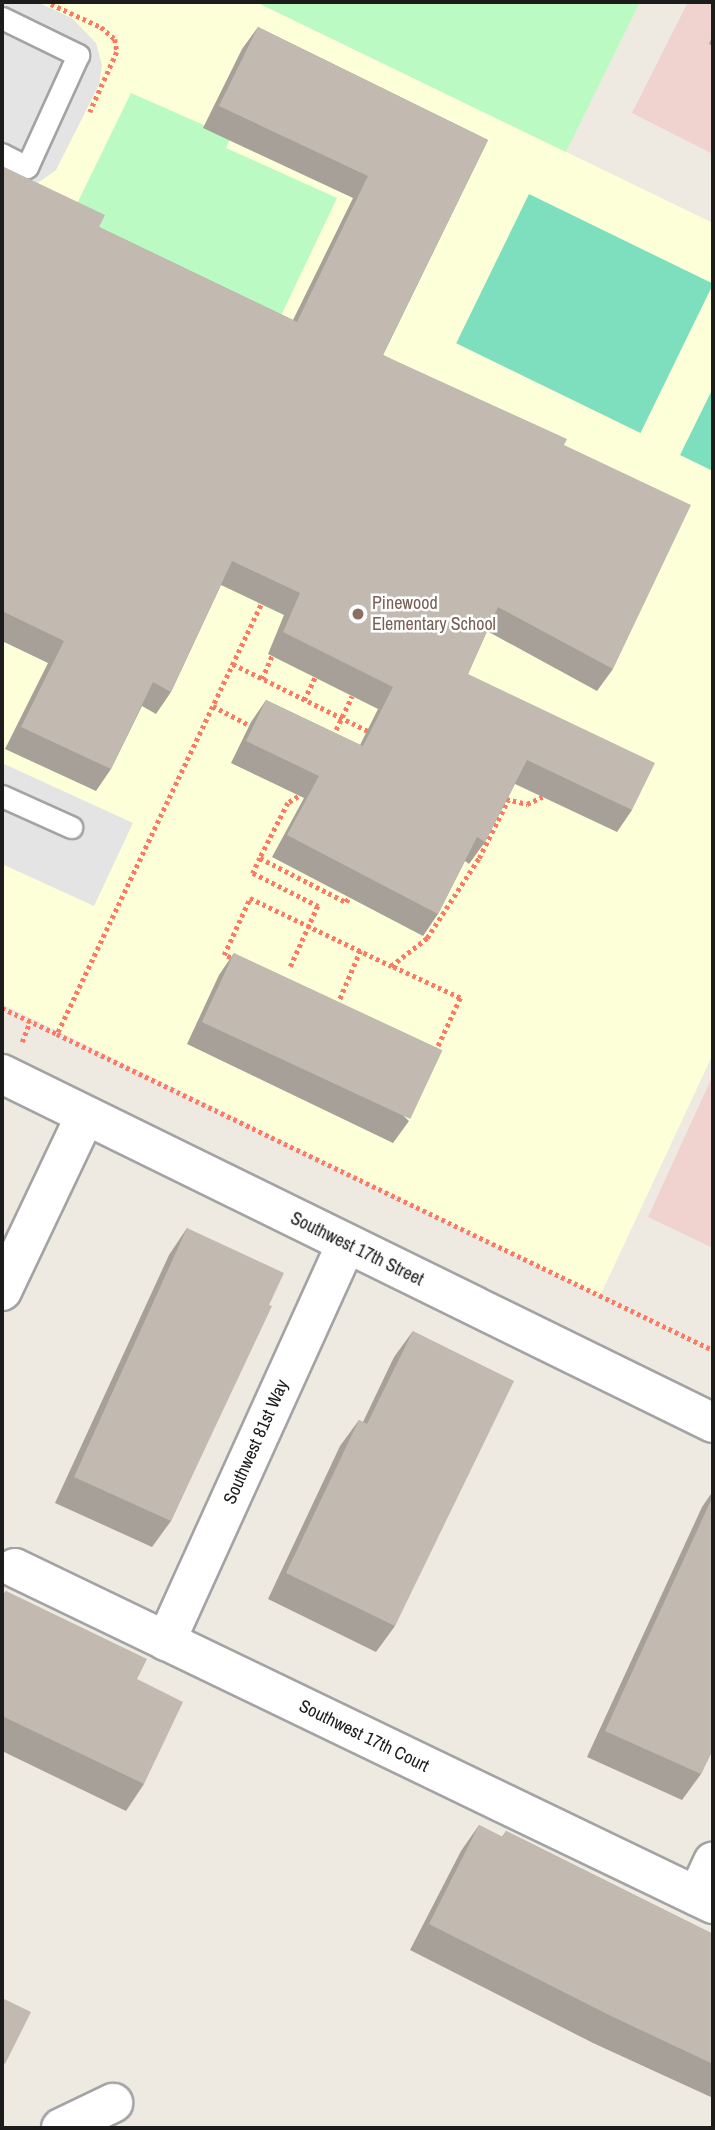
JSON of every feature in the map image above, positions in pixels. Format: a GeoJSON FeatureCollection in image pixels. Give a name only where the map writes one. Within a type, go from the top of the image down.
{"type":"FeatureCollection","features":[{"type":"Feature","properties":{"kind":"street","name":"Southwest 17th Street"},"geometry":{"type":"LineString","coordinates":[[2,1074],[713,1423]]}},
{"type":"Feature","properties":{"kind":"street"},"geometry":{"type":"LineString","coordinates":[[2,1291],[85,1116]]}},
{"type":"Feature","properties":{"kind":"street","name":"Southwest 81st Way"},"geometry":{"type":"LineString","coordinates":[[166,1641],[346,1244]]}},
{"type":"Feature","properties":{"kind":"street","name":"Southwest 17th Court"},"geometry":{"type":"LineString","coordinates":[[15,1568],[705,1900]]}},
{"type":"Feature","properties":{"kind":"street"},"geometry":{"type":"LineString","coordinates":[[705,1900],[713,1862]]}},
{"type":"Feature","properties":{"kind":"street"},"geometry":{"type":"LineString","coordinates":[[61,2128],[113,2103]]}},
{"type":"Feature","properties":{"kind":"lane"},"geometry":{"type":"LineString","coordinates":[[2,18],[78,55],[27,166],[2,154]]}},
{"type":"Feature","properties":{"kind":"lane"},"geometry":{"type":"LineString","coordinates":[[2,796],[71,827]]}},
{"type":"Feature","properties":{"kind":"path"},"geometry":{"type":"LineString","coordinates":[[57,1034],[267,592]]}},
{"type":"Feature","properties":{"kind":"path"},"geometry":{"type":"LineString","coordinates":[[262,679],[272,656]]}},
{"type":"Feature","properties":{"kind":"path"},"geometry":{"type":"LineString","coordinates":[[233,664],[383,738]]}},
{"type":"Feature","properties":{"kind":"path"},"geometry":{"type":"LineString","coordinates":[[304,700],[315,677]]}},
{"type":"Feature","properties":{"kind":"path"},"geometry":{"type":"LineString","coordinates":[[331,742],[352,696]]}},
{"type":"Feature","properties":{"kind":"path"},"geometry":{"type":"LineString","coordinates":[[213,706],[249,725]]}},
{"type":"Feature","properties":{"kind":"path"},"geometry":{"type":"LineString","coordinates":[[289,968],[318,906],[253,873],[288,803],[309,789]]}},
{"type":"Feature","properties":{"kind":"path"},"geometry":{"type":"LineString","coordinates":[[496,794],[527,804],[542,797]]}},
{"type":"Feature","properties":{"kind":"path"},"geometry":{"type":"LineString","coordinates":[[391,966],[426,938],[480,858],[508,800]]}},
{"type":"Feature","properties":{"kind":"path"},"geometry":{"type":"LineString","coordinates":[[260,858],[346,902],[349,897]]}},
{"type":"Feature","properties":{"kind":"path"},"geometry":{"type":"LineString","coordinates":[[247,965],[223,955],[250,898],[308,928],[460,998],[436,1052],[424,1046]]}},
{"type":"Feature","properties":{"kind":"path"},"geometry":{"type":"LineString","coordinates":[[337,1005],[360,951]]}},
{"type":"Feature","properties":{"kind":"path"},"geometry":{"type":"LineString","coordinates":[[326,1000],[343,1009]]}},
{"type":"Feature","properties":{"kind":"path"},"geometry":{"type":"LineString","coordinates":[[2,1008],[713,1350]]}},
{"type":"Feature","properties":{"kind":"shaded area","name":"Pinewood Elementary School"},"geometry":{"type":"Polygon","coordinates":[[[2,2],[256,2],[713,223],[713,1054],[600,1296],[2,1004],[2,2]]]}},
{"type":"Feature","properties":{"kind":"shaded area"},"geometry":{"type":"Polygon","coordinates":[[[2,2],[37,2],[72,18],[96,43],[102,65],[99,85],[56,170],[35,185],[2,181],[2,2]]]}},
{"type":"Feature","properties":{"kind":"shaded area"},"geometry":{"type":"Polygon","coordinates":[[[688,2],[713,2],[713,154],[632,113],[688,2]]]}},
{"type":"Feature","properties":{"kind":"shaded area"},"geometry":{"type":"Polygon","coordinates":[[[2,763],[133,823],[94,906],[2,864],[2,763]]]}},
{"type":"Feature","properties":{"kind":"shaded area"},"geometry":{"type":"Polygon","coordinates":[[[713,1075],[713,1248],[648,1217],[713,1075]]]}},
{"type":"Feature","properties":{"kind":"green space"},"geometry":{"type":"Polygon","coordinates":[[[256,2],[640,2],[566,152],[256,2]]]}},
{"type":"Feature","properties":{"kind":"green space"},"geometry":{"type":"Polygon","coordinates":[[[131,93],[231,137],[226,148],[337,198],[276,326],[70,218],[131,93]]]}},
{"type":"Feature","properties":{"kind":"green space"},"geometry":{"type":"Polygon","coordinates":[[[529,194],[713,284],[640,433],[456,343],[529,194]]]}},
{"type":"Feature","properties":{"kind":"green space"},"geometry":{"type":"Polygon","coordinates":[[[713,388],[713,471],[680,455],[713,388]]]}},
{"type":"Feature","properties":{"kind":"building"},"geometry":{"type":"Polygon","coordinates":[[[258,27],[488,140],[383,355],[567,439],[564,445],[691,505],[613,669],[498,607],[468,674],[655,763],[632,810],[527,760],[485,842],[477,837],[438,914],[287,835],[319,776],[246,741],[266,700],[363,746],[393,687],[283,632],[300,593],[232,561],[171,692],[153,682],[111,769],[21,727],[64,641],[2,611],[2,166],[105,215],[99,227],[297,322],[368,176],[219,106],[258,27]]]}},
{"type":"Feature","properties":{"kind":"building"},"geometry":{"type":"Polygon","coordinates":[[[234,953],[442,1050],[410,1119],[202,1022],[234,953]]]}},
{"type":"Feature","properties":{"kind":"building"},"geometry":{"type":"Polygon","coordinates":[[[187,1228],[284,1273],[269,1305],[272,1306],[171,1521],[74,1477],[187,1228]]]}},
{"type":"Feature","properties":{"kind":"building"},"geometry":{"type":"Polygon","coordinates":[[[413,1331],[514,1381],[395,1626],[286,1573],[359,1420],[367,1424],[413,1331]]]}},
{"type":"Feature","properties":{"kind":"building"},"geometry":{"type":"Polygon","coordinates":[[[713,1496],[713,1749],[701,1774],[605,1731],[713,1496]]]}},
{"type":"Feature","properties":{"kind":"building"},"geometry":{"type":"Polygon","coordinates":[[[6,1591],[147,1659],[137,1679],[183,1702],[144,1784],[2,1716],[2,1599],[6,1591]]]}},
{"type":"Feature","properties":{"kind":"building"},"geometry":{"type":"Polygon","coordinates":[[[479,1825],[503,1837],[506,1831],[713,1934],[713,2064],[429,1924],[479,1825]]]}},
{"type":"Feature","properties":{"kind":"building"},"geometry":{"type":"Polygon","coordinates":[[[2,1998],[31,2012],[5,2064],[2,2062],[2,1998]]]}},
{"type":"Feature","properties":{"kind":"place","name":"Pinewood Elementary School"},"geometry":{"type":"Point","coordinates":[358,614]}}]}
